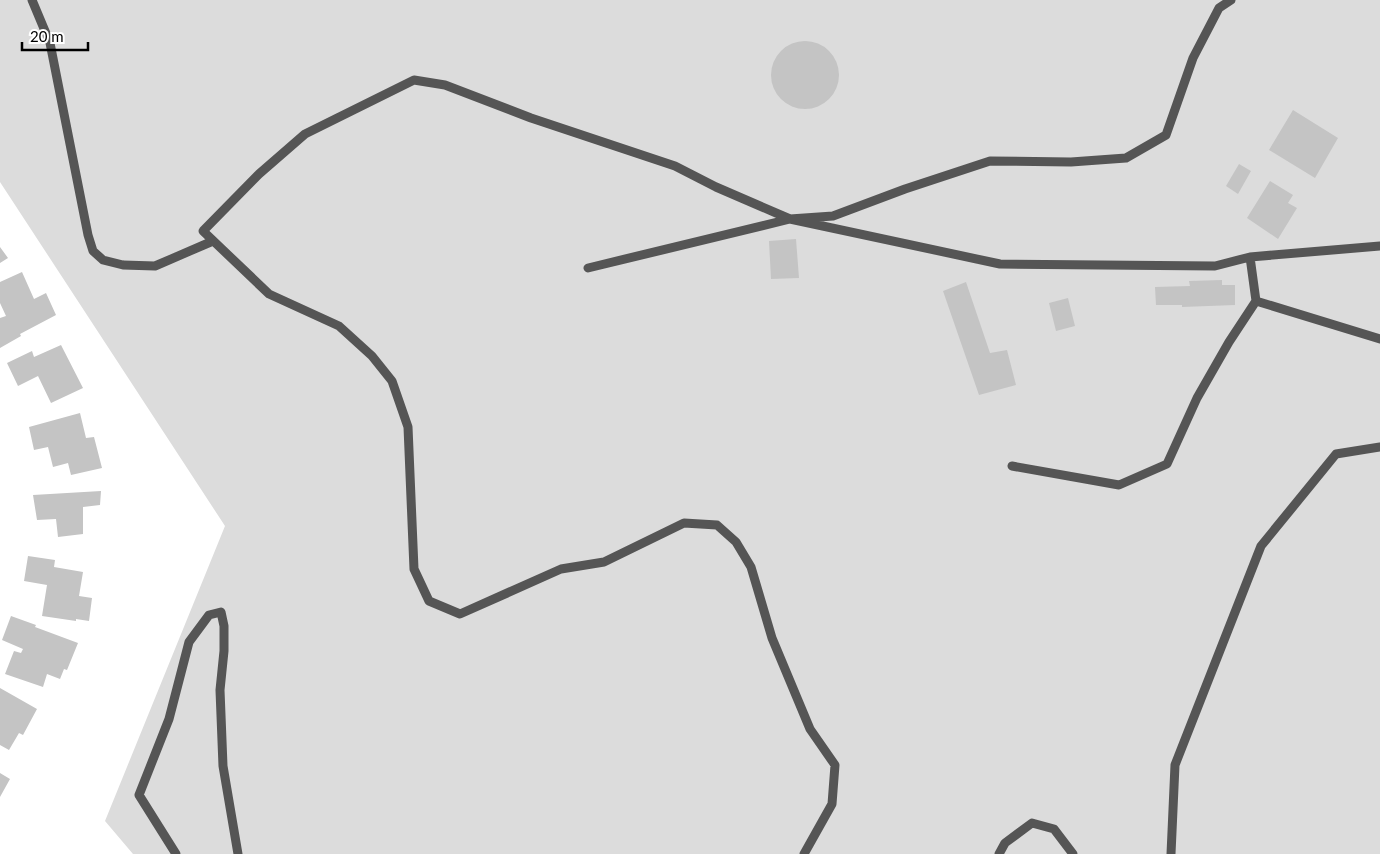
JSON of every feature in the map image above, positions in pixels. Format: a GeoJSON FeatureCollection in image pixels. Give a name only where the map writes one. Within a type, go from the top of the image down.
{"type":"FeatureCollection","features":[{"type":"Feature","properties":{"kind":"lane"},"geometry":{"type":"LineString","coordinates":[[32,0],[50,43],[88,235],[93,251],[103,260],[123,265],[155,266],[213,241]]}},
{"type":"Feature","properties":{"kind":"lane"},"geometry":{"type":"LineString","coordinates":[[588,268],[790,220],[833,216],[905,189],[990,161],[1071,162],[1126,158],[1166,135],[1193,58],[1219,8],[1231,0]]}},
{"type":"Feature","properties":{"kind":"lane"},"geometry":{"type":"LineString","coordinates":[[804,854],[832,804],[835,765],[810,729],[772,638],[751,567],[736,542],[717,525],[684,523],[604,562],[561,569],[460,614],[429,601],[414,569],[408,427],[392,381],[372,356],[339,326],[269,294],[203,231],[259,174],[305,134],[414,80],[445,85],[531,118],[675,166],[716,187],[790,220],[1000,264],[1215,266],[1250,257],[1380,246]]}},
{"type":"Feature","properties":{"kind":"lane"},"geometry":{"type":"LineString","coordinates":[[1012,466],[1119,485],[1167,464],[1197,398],[1229,342],[1256,301],[1250,257]]}},
{"type":"Feature","properties":{"kind":"lane"},"geometry":{"type":"LineString","coordinates":[[1256,301],[1380,339]]}},
{"type":"Feature","properties":{"kind":"lane"},"geometry":{"type":"LineString","coordinates":[[1171,854],[1175,765],[1261,546],[1336,454],[1377,449]]}},
{"type":"Feature","properties":{"kind":"lane"},"geometry":{"type":"LineString","coordinates":[[176,854],[139,795],[169,720],[188,642],[209,614],[221,612],[224,626],[224,651],[220,690],[223,766],[238,854]]}},
{"type":"Feature","properties":{"kind":"lane"},"geometry":{"type":"LineString","coordinates":[[999,854],[1005,843],[1032,824],[1054,829],[1073,854]]}},
{"type":"Feature","properties":{"kind":"shaded area"},"geometry":{"type":"Polygon","coordinates":[[[0,0],[1380,0],[1380,854],[133,854],[105,821],[225,526],[0,182],[0,0]]]}},
{"type":"Feature","properties":{"kind":"building"},"geometry":{"type":"Polygon","coordinates":[[[805,41],[818,44],[829,51],[836,62],[839,75],[836,88],[829,99],[818,106],[805,109],[792,106],[781,99],[774,88],[771,75],[774,62],[781,51],[792,44],[805,41]]]}},
{"type":"Feature","properties":{"kind":"building"},"geometry":{"type":"Polygon","coordinates":[[[1293,110],[1338,138],[1315,178],[1269,150],[1293,110]]]}},
{"type":"Feature","properties":{"kind":"building"},"geometry":{"type":"Polygon","coordinates":[[[1239,164],[1251,171],[1238,194],[1226,186],[1239,164]]]}},
{"type":"Feature","properties":{"kind":"building"},"geometry":{"type":"Polygon","coordinates":[[[1270,181],[1293,195],[1288,203],[1297,208],[1278,239],[1247,218],[1270,181]]]}},
{"type":"Feature","properties":{"kind":"building"},"geometry":{"type":"Polygon","coordinates":[[[796,239],[799,278],[771,279],[769,241],[796,239]]]}},
{"type":"Feature","properties":{"kind":"building"},"geometry":{"type":"Polygon","coordinates":[[[0,247],[8,258],[0,263],[0,247]]]}},
{"type":"Feature","properties":{"kind":"building"},"geometry":{"type":"Polygon","coordinates":[[[22,272],[34,299],[46,293],[56,315],[20,334],[21,336],[0,348],[0,318],[6,316],[0,303],[0,282],[22,272]]]}},
{"type":"Feature","properties":{"kind":"building"},"geometry":{"type":"Polygon","coordinates":[[[1222,280],[1222,285],[1235,285],[1235,305],[1182,307],[1182,305],[1156,305],[1155,287],[1190,286],[1189,281],[1222,280]]]}},
{"type":"Feature","properties":{"kind":"building"},"geometry":{"type":"Polygon","coordinates":[[[966,282],[990,353],[1007,350],[1016,385],[979,395],[943,291],[966,282]]]}},
{"type":"Feature","properties":{"kind":"building"},"geometry":{"type":"Polygon","coordinates":[[[1068,298],[1075,326],[1056,331],[1049,303],[1068,298]]]}},
{"type":"Feature","properties":{"kind":"building"},"geometry":{"type":"Polygon","coordinates":[[[61,345],[83,388],[51,403],[38,376],[18,386],[7,363],[32,351],[34,357],[61,345]]]}},
{"type":"Feature","properties":{"kind":"building"},"geometry":{"type":"Polygon","coordinates":[[[80,413],[86,438],[94,437],[102,468],[71,475],[68,463],[53,467],[48,447],[34,450],[29,427],[80,413]]]}},
{"type":"Feature","properties":{"kind":"building"},"geometry":{"type":"Polygon","coordinates":[[[101,491],[100,505],[83,507],[83,534],[58,537],[56,519],[37,520],[33,495],[101,491]]]}},
{"type":"Feature","properties":{"kind":"building"},"geometry":{"type":"Polygon","coordinates":[[[28,556],[55,560],[54,567],[83,572],[79,596],[92,598],[89,621],[42,616],[47,585],[24,581],[28,556]]]}},
{"type":"Feature","properties":{"kind":"building"},"geometry":{"type":"Polygon","coordinates":[[[11,616],[78,643],[67,670],[64,669],[60,679],[47,674],[43,687],[5,674],[14,651],[21,653],[23,649],[2,640],[11,616]]]}},
{"type":"Feature","properties":{"kind":"building"},"geometry":{"type":"Polygon","coordinates":[[[0,688],[37,709],[23,735],[19,733],[9,750],[0,745],[0,688]]]}},
{"type":"Feature","properties":{"kind":"building"},"geometry":{"type":"Polygon","coordinates":[[[0,773],[10,779],[0,797],[0,773]]]}}]}
